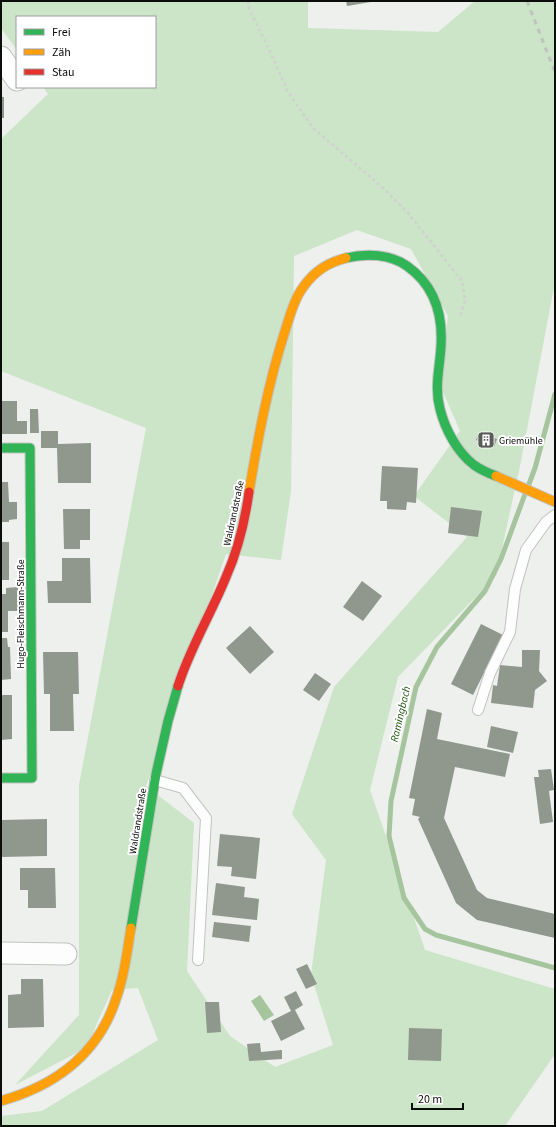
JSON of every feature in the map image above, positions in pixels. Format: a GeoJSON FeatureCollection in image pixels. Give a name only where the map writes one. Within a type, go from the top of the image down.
{"type":"FeatureCollection","features":[{"type":"Feature","properties":{"kind":"street"},"geometry":{"type":"LineString","coordinates":[[1,58],[16,79]]}},
{"type":"Feature","properties":{"kind":"street","name":"Waldrandstraße"},"geometry":{"type":"LineString","coordinates":[[1,1101],[30,1093],[52,1082],[74,1066],[91,1046],[108,1020],[118,994],[125,962],[155,780],[167,724],[181,677],[229,573],[240,540],[265,405],[278,350],[290,314],[302,288],[315,274],[332,262],[353,256],[370,254],[391,257],[407,265],[421,278],[433,296],[439,314],[441,349],[436,387],[439,408],[445,426],[454,443],[476,466],[551,501]]}},
{"type":"Feature","properties":{"kind":"street","name":"Hugo-Fleischmann-Straße"},"geometry":{"type":"LineString","coordinates":[[1,448],[30,448],[32,778],[1,778]]}},
{"type":"Feature","properties":{"kind":"street"},"geometry":{"type":"LineString","coordinates":[[1,953],[66,954]]}},
{"type":"Feature","properties":{"kind":"lane"},"geometry":{"type":"LineString","coordinates":[[478,710],[490,673],[510,632],[515,589],[526,550],[546,522],[555,515]]}},
{"type":"Feature","properties":{"kind":"lane"},"geometry":{"type":"LineString","coordinates":[[155,780],[182,788],[206,818],[198,960]]}},
{"type":"Feature","properties":{"kind":"path"},"geometry":{"type":"LineString","coordinates":[[248,1],[249,9],[288,92],[313,128],[382,187],[408,213],[462,281],[465,300],[459,322],[441,331]]}},
{"type":"Feature","properties":{"kind":"shaded area"},"geometry":{"type":"Polygon","coordinates":[[[1,1],[308,1],[308,28],[438,32],[475,1],[555,1],[555,282],[520,466],[496,576],[398,677],[370,790],[425,950],[555,989],[555,1054],[505,1126],[1,1126],[1,1116],[42,1111],[158,1040],[138,988],[112,990],[86,1048],[15,1085],[79,1015],[79,785],[146,428],[1,371],[1,139],[48,94],[44,88],[156,88],[156,16],[16,16],[16,49],[1,28],[1,1]],[[357,230],[294,256],[291,491],[281,560],[226,554],[146,786],[194,823],[187,971],[230,1036],[275,1067],[333,1045],[311,975],[326,860],[292,814],[334,687],[467,537],[414,496],[460,431],[440,385],[448,316],[411,249],[357,230]]]}},
{"type":"Feature","properties":{"kind":"shaded area"},"geometry":{"type":"Polygon","coordinates":[[[260,995],[274,1015],[264,1021],[251,1001],[260,995]]]}},
{"type":"Feature","properties":{"kind":"building"},"geometry":{"type":"Polygon","coordinates":[[[346,1],[371,1],[371,2],[347,6],[346,1]]]}},
{"type":"Feature","properties":{"kind":"building"},"geometry":{"type":"Polygon","coordinates":[[[1,97],[4,97],[4,118],[1,118],[1,97]]]}},
{"type":"Feature","properties":{"kind":"building"},"geometry":{"type":"Polygon","coordinates":[[[1,401],[17,401],[17,421],[27,421],[27,434],[1,434],[1,401]]]}},
{"type":"Feature","properties":{"kind":"building"},"geometry":{"type":"Polygon","coordinates":[[[30,409],[38,409],[39,433],[30,433],[30,409]]]}},
{"type":"Feature","properties":{"kind":"building"},"geometry":{"type":"Polygon","coordinates":[[[41,431],[58,431],[58,444],[91,443],[91,483],[58,483],[57,448],[41,448],[41,431]]]}},
{"type":"Feature","properties":{"kind":"building","name":"Griemühle"},"geometry":{"type":"Polygon","coordinates":[[[479,433],[497,439],[494,447],[476,440],[479,433]]]}},
{"type":"Feature","properties":{"kind":"building"},"geometry":{"type":"Polygon","coordinates":[[[382,466],[418,468],[416,503],[407,502],[406,510],[387,509],[387,501],[380,501],[382,466]]]}},
{"type":"Feature","properties":{"kind":"building"},"geometry":{"type":"Polygon","coordinates":[[[1,482],[8,482],[9,502],[17,502],[17,519],[9,520],[9,522],[1,522],[1,482]]]}},
{"type":"Feature","properties":{"kind":"building"},"geometry":{"type":"Polygon","coordinates":[[[451,507],[482,511],[478,537],[448,533],[451,507]]]}},
{"type":"Feature","properties":{"kind":"building"},"geometry":{"type":"Polygon","coordinates":[[[63,509],[90,509],[90,540],[80,540],[80,549],[64,549],[63,509]]]}},
{"type":"Feature","properties":{"kind":"building"},"geometry":{"type":"Polygon","coordinates":[[[1,542],[9,542],[9,580],[1,580],[1,542]]]}},
{"type":"Feature","properties":{"kind":"building"},"geometry":{"type":"Polygon","coordinates":[[[62,558],[90,558],[91,603],[48,603],[47,581],[62,581],[62,558]]]}},
{"type":"Feature","properties":{"kind":"building"},"geometry":{"type":"Polygon","coordinates":[[[362,581],[382,596],[363,621],[343,607],[362,581]]]}},
{"type":"Feature","properties":{"kind":"building"},"geometry":{"type":"Polygon","coordinates":[[[18,587],[18,611],[8,611],[8,632],[1,632],[1,594],[6,594],[6,588],[18,587]]]}},
{"type":"Feature","properties":{"kind":"building"},"geometry":{"type":"Polygon","coordinates":[[[481,624],[503,635],[473,695],[451,684],[481,624]]]}},
{"type":"Feature","properties":{"kind":"building"},"geometry":{"type":"Polygon","coordinates":[[[250,626],[274,652],[250,674],[226,648],[250,626]]]}},
{"type":"Feature","properties":{"kind":"building"},"geometry":{"type":"Polygon","coordinates":[[[1,638],[7,638],[8,647],[10,647],[11,679],[1,680],[1,638]]]}},
{"type":"Feature","properties":{"kind":"building"},"geometry":{"type":"Polygon","coordinates":[[[522,650],[540,650],[539,671],[547,681],[535,690],[533,708],[491,703],[493,685],[497,686],[500,665],[522,667],[522,650]]]}},
{"type":"Feature","properties":{"kind":"building"},"geometry":{"type":"Polygon","coordinates":[[[43,652],[78,652],[79,694],[73,694],[74,731],[50,731],[50,694],[44,694],[43,652]]]}},
{"type":"Feature","properties":{"kind":"building"},"geometry":{"type":"Polygon","coordinates":[[[315,673],[331,684],[319,701],[303,690],[315,673]]]}},
{"type":"Feature","properties":{"kind":"building"},"geometry":{"type":"Polygon","coordinates":[[[1,695],[12,695],[12,739],[1,740],[1,695]]]}},
{"type":"Feature","properties":{"kind":"building"},"geometry":{"type":"Polygon","coordinates":[[[427,709],[442,713],[437,739],[510,754],[505,777],[455,767],[444,818],[477,890],[487,898],[555,914],[555,938],[477,920],[456,903],[418,819],[420,817],[412,815],[415,799],[409,798],[427,709]]]}},
{"type":"Feature","properties":{"kind":"building"},"geometry":{"type":"Polygon","coordinates":[[[491,726],[518,732],[513,753],[487,747],[491,726]]]}},
{"type":"Feature","properties":{"kind":"building"},"geometry":{"type":"Polygon","coordinates":[[[551,769],[554,790],[549,791],[553,822],[540,824],[534,777],[539,777],[538,770],[551,769]]]}},
{"type":"Feature","properties":{"kind":"building"},"geometry":{"type":"Polygon","coordinates":[[[47,819],[47,856],[2,857],[2,820],[47,819]]]}},
{"type":"Feature","properties":{"kind":"building"},"geometry":{"type":"Polygon","coordinates":[[[220,834],[260,838],[256,879],[231,876],[232,867],[217,866],[220,834]]]}},
{"type":"Feature","properties":{"kind":"building"},"geometry":{"type":"Polygon","coordinates":[[[20,868],[55,868],[56,908],[28,908],[28,890],[20,890],[20,868]]]}},
{"type":"Feature","properties":{"kind":"building"},"geometry":{"type":"Polygon","coordinates":[[[216,883],[245,887],[244,897],[259,899],[257,920],[212,915],[216,883]]]}},
{"type":"Feature","properties":{"kind":"building"},"geometry":{"type":"Polygon","coordinates":[[[214,922],[251,926],[249,942],[212,937],[214,922]]]}},
{"type":"Feature","properties":{"kind":"building"},"geometry":{"type":"Polygon","coordinates":[[[307,964],[317,984],[306,989],[296,969],[307,964]]]}},
{"type":"Feature","properties":{"kind":"building"},"geometry":{"type":"Polygon","coordinates":[[[21,979],[43,979],[44,1027],[8,1028],[8,995],[21,994],[21,979]]]}},
{"type":"Feature","properties":{"kind":"building"},"geometry":{"type":"Polygon","coordinates":[[[296,991],[303,1005],[295,1010],[305,1029],[281,1041],[271,1021],[291,1011],[284,997],[296,991]]]}},
{"type":"Feature","properties":{"kind":"building"},"geometry":{"type":"Polygon","coordinates":[[[205,1002],[219,1002],[221,1032],[207,1033],[205,1002]]]}},
{"type":"Feature","properties":{"kind":"building"},"geometry":{"type":"Polygon","coordinates":[[[409,1028],[442,1029],[441,1061],[408,1060],[409,1028]]]}},
{"type":"Feature","properties":{"kind":"building"},"geometry":{"type":"Polygon","coordinates":[[[260,1043],[261,1052],[282,1050],[282,1059],[249,1061],[247,1044],[260,1043]]]}},
{"type":"Feature","properties":{"kind":"waterway","name":"Ramingbach"},"geometry":{"type":"LineString","coordinates":[[529,484],[535,468],[555,394]]}},
{"type":"Feature","properties":{"kind":"waterway","name":"Ramingbach"},"geometry":{"type":"LineString","coordinates":[[525,494],[501,559],[485,591],[437,647],[416,687],[391,801],[389,836],[404,898],[425,929],[436,935],[555,968]]}},
{"type":"Feature","properties":{"kind":"railway"},"geometry":{"type":"LineString","coordinates":[[527,1],[555,72]]}},
{"type":"Feature","properties":{"kind":"traffic: fast"},"geometry":{"type":"LineString","coordinates":[[346,258],[370,255],[393,259],[407,266],[424,282],[435,301],[440,323],[441,346],[437,393],[445,424],[452,440],[462,454],[474,465],[487,473],[496,476]]}},
{"type":"Feature","properties":{"kind":"traffic: fast"},"geometry":{"type":"LineString","coordinates":[[1,448],[30,448],[32,778],[1,778]]}},
{"type":"Feature","properties":{"kind":"traffic: fast"},"geometry":{"type":"LineString","coordinates":[[131,928],[156,774],[168,721],[178,686]]}},
{"type":"Feature","properties":{"kind":"traffic: slow"},"geometry":{"type":"LineString","coordinates":[[249,492],[269,391],[279,351],[295,302],[304,286],[317,272],[334,262],[346,258]]}},
{"type":"Feature","properties":{"kind":"traffic: slow"},"geometry":{"type":"LineString","coordinates":[[496,476],[555,502]]}},
{"type":"Feature","properties":{"kind":"traffic: slow"},"geometry":{"type":"LineString","coordinates":[[1,1101],[40,1086],[58,1076],[73,1064],[99,1035],[109,1017],[120,988],[126,962],[131,928]]}},
{"type":"Feature","properties":{"kind":"traffic: jam"},"geometry":{"type":"LineString","coordinates":[[178,686],[188,658],[230,567],[243,525],[249,492]]}},
{"type":"Feature","properties":{"kind":"place","name":"Griemühle"},"geometry":{"type":"Point","coordinates":[486,440]}}]}
